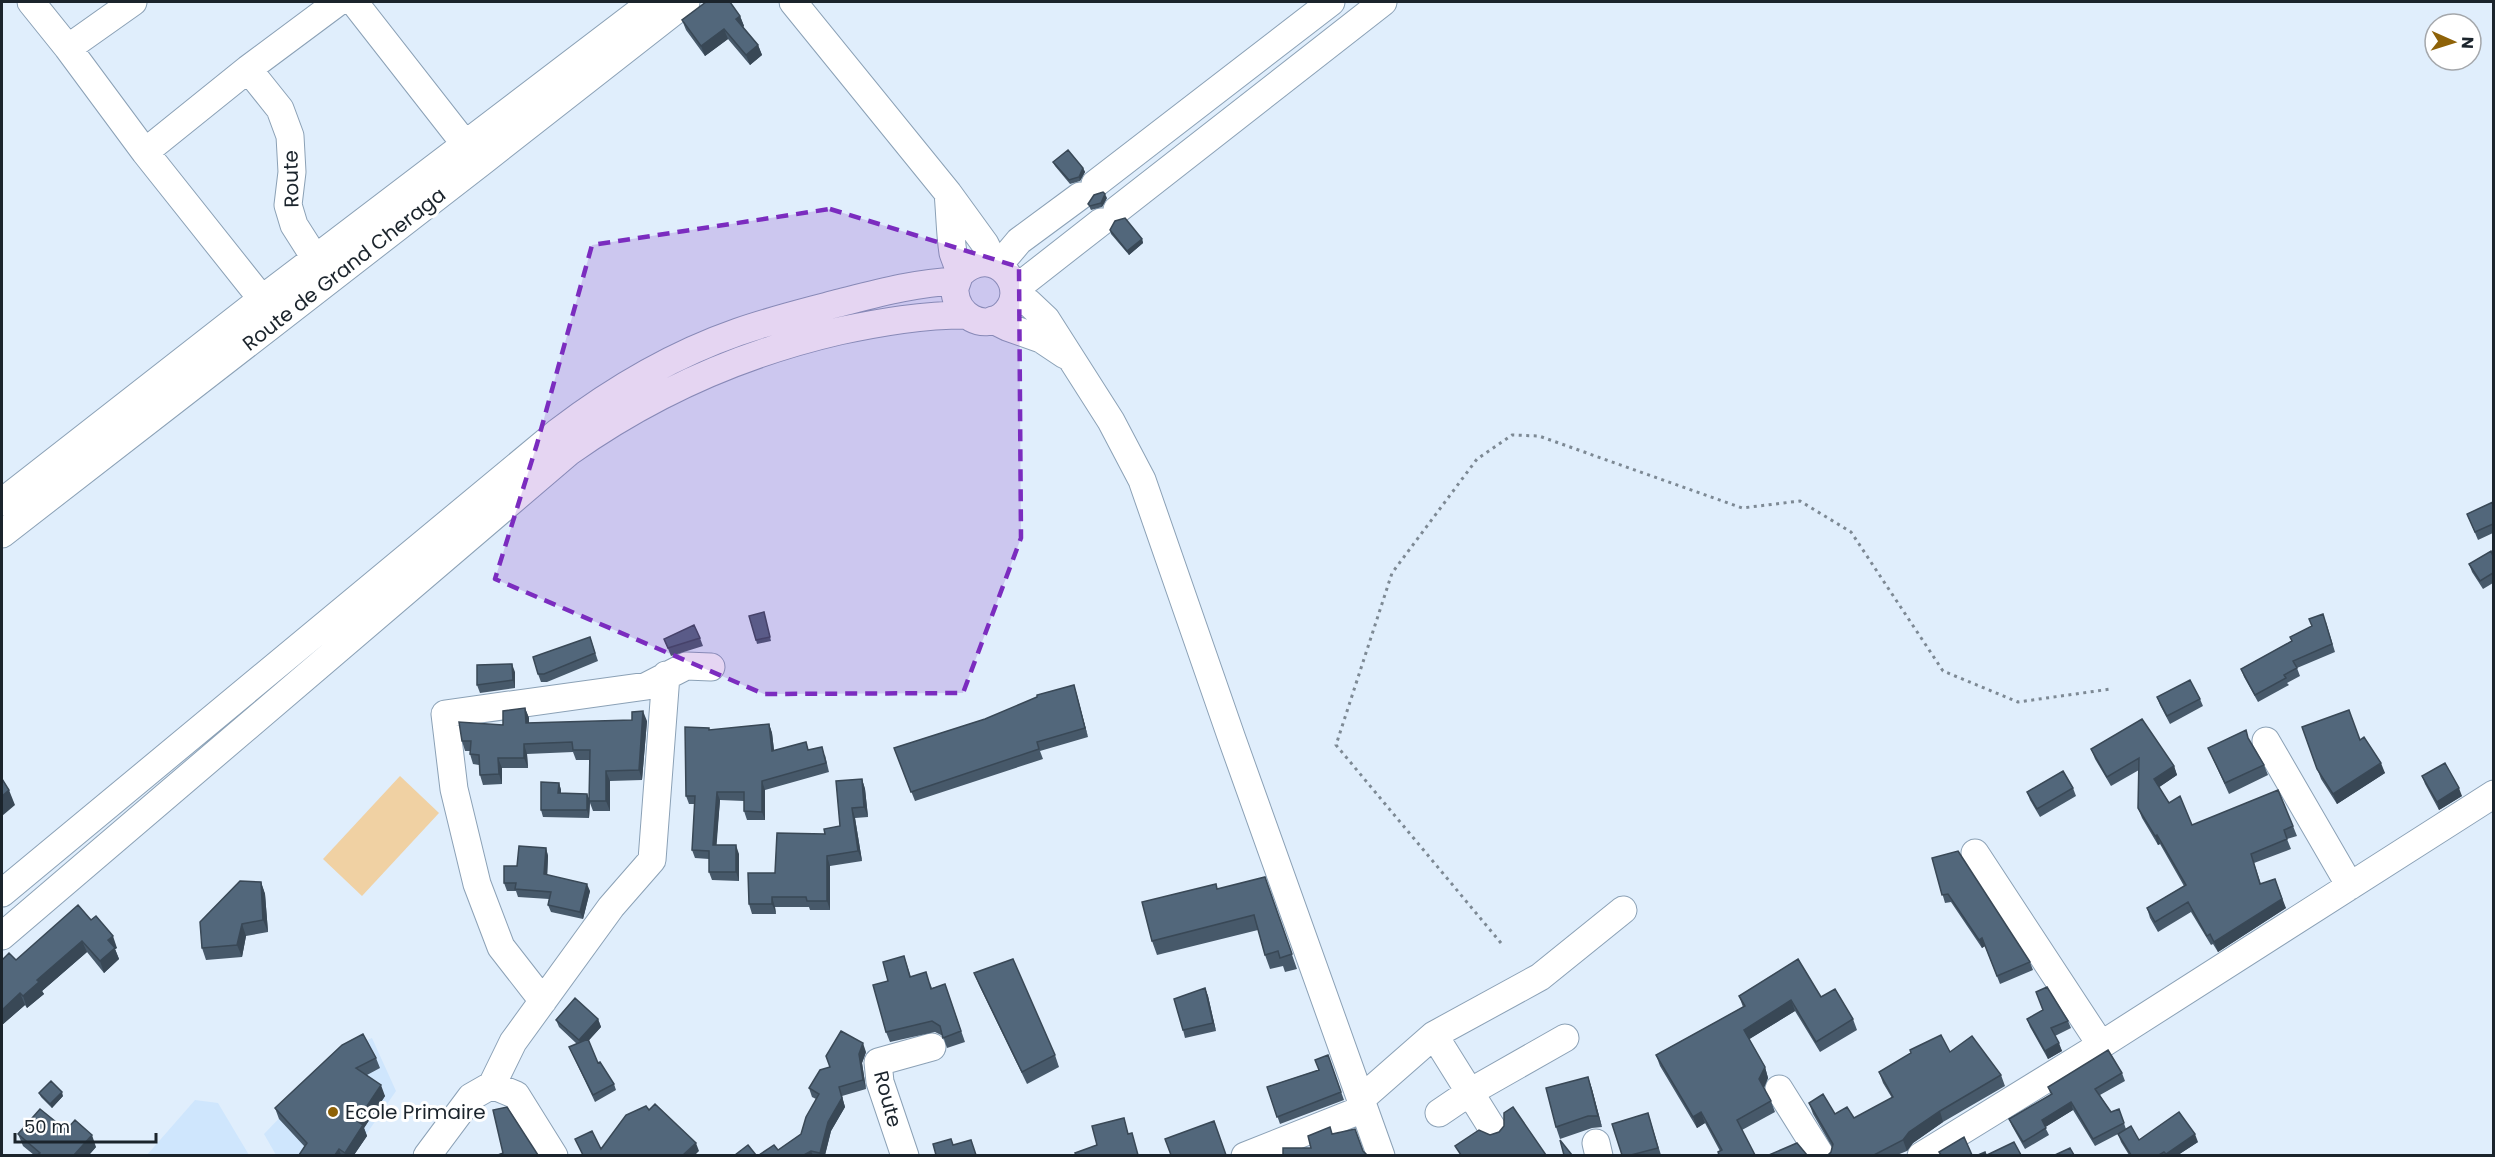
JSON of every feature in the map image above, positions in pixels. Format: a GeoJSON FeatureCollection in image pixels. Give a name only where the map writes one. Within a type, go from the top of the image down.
{"type":"FeatureCollection","features":[{"type":"Feature","properties":{"kind":"street"},"geometry":{"type":"LineString","coordinates":[[30,2],[278,320]]}},
{"type":"Feature","properties":{"kind":"street"},"geometry":{"type":"LineString","coordinates":[[68,48],[133,2]]}},
{"type":"Feature","properties":{"kind":"street"},"geometry":{"type":"LineString","coordinates":[[145,152],[248,69],[338,2]]}},
{"type":"Feature","properties":{"kind":"street"},"geometry":{"type":"LineString","coordinates":[[354,2],[465,144]]}},
{"type":"Feature","properties":{"kind":"street"},"geometry":{"type":"LineString","coordinates":[[2,502],[315,258],[652,2]]}},
{"type":"Feature","properties":{"kind":"street","name":"Route de Grand Cheraga"},"geometry":{"type":"LineString","coordinates":[[2,534],[686,2]]}},
{"type":"Feature","properties":{"kind":"street"},"geometry":{"type":"LineString","coordinates":[[793,2],[948,193],[985,244],[996,265],[1011,279],[1014,293],[1009,308],[993,320]]}},
{"type":"Feature","properties":{"kind":"street"},"geometry":{"type":"LineString","coordinates":[[996,265],[1019,242],[1331,2]]}},
{"type":"Feature","properties":{"kind":"street"},"geometry":{"type":"LineString","coordinates":[[1014,293],[1383,2]]}},
{"type":"Feature","properties":{"kind":"street","name":"Route"},"geometry":{"type":"LineString","coordinates":[[248,69],[280,109],[286,127],[292,162],[288,205],[294,225],[315,258]]}},
{"type":"Feature","properties":{"kind":"street"},"geometry":{"type":"LineString","coordinates":[[948,193],[952,247],[958,278],[955,290],[957,304],[966,315],[974,320],[993,320],[1041,339],[1069,358]]}},
{"type":"Feature","properties":{"kind":"street"},"geometry":{"type":"LineString","coordinates":[[2,893],[558,432],[613,392],[672,359],[748,328],[898,288],[958,278],[976,263],[996,265]]}},
{"type":"Feature","properties":{"kind":"street"},"geometry":{"type":"LineString","coordinates":[[1014,293],[1038,310],[1111,421],[1142,480],[1380,1155]]}},
{"type":"Feature","properties":{"kind":"street"},"geometry":{"type":"LineString","coordinates":[[2,936],[569,452],[597,432],[675,387],[747,356],[812,338],[892,320],[966,315]]}},
{"type":"Feature","properties":{"kind":"street"},"geometry":{"type":"LineString","coordinates":[[543,1001],[501,947],[477,884],[454,789],[446,714],[647,686],[686,666],[711,667]]}},
{"type":"Feature","properties":{"kind":"street"},"geometry":{"type":"LineString","coordinates":[[427,1155],[449,1145],[471,1097],[492,1085],[513,1042],[611,907],[652,860],[666,675]]}},
{"type":"Feature","properties":{"kind":"street"},"geometry":{"type":"LineString","coordinates":[[2266,741],[2350,886]]}},
{"type":"Feature","properties":{"kind":"street"},"geometry":{"type":"LineString","coordinates":[[1921,1155],[2101,1045],[2493,794]]}},
{"type":"Feature","properties":{"kind":"street"},"geometry":{"type":"LineString","coordinates":[[1975,853],[2101,1045]]}},
{"type":"Feature","properties":{"kind":"street"},"geometry":{"type":"LineString","coordinates":[[1245,1155],[1362,1104],[1434,1035],[1540,976],[1623,910]]}},
{"type":"Feature","properties":{"kind":"street"},"geometry":{"type":"LineString","coordinates":[[1434,1035],[1494,1131]]}},
{"type":"Feature","properties":{"kind":"street"},"geometry":{"type":"LineString","coordinates":[[1439,1113],[1470,1092],[1565,1038]]}},
{"type":"Feature","properties":{"kind":"street","name":"Route"},"geometry":{"type":"LineString","coordinates":[[905,1155],[880,1082],[878,1062],[932,1047]]}},
{"type":"Feature","properties":{"kind":"street"},"geometry":{"type":"LineString","coordinates":[[492,1085],[516,1095],[554,1155]]}},
{"type":"Feature","properties":{"kind":"street"},"geometry":{"type":"LineString","coordinates":[[1779,1089],[1821,1155]]}},
{"type":"Feature","properties":{"kind":"path"},"geometry":{"type":"LineString","coordinates":[[1501,943],[1336,745],[1392,573],[1477,459],[1512,435],[1539,436],[1742,508],[1800,501],[1851,532],[1943,671],[2018,702],[2111,688]]}},
{"type":"Feature","properties":{"kind":"highlighted area"},"geometry":{"type":"Polygon","coordinates":[[[830,209],[1019,267],[1021,538],[963,693],[764,694],[495,579],[537,444],[592,245],[830,209]]]}},
{"type":"Feature","properties":{"kind":"shaded area"},"geometry":{"type":"Polygon","coordinates":[[[400,776],[439,813],[362,896],[323,859],[400,776]]]}},
{"type":"Feature","properties":{"kind":"shaded area","name":"Ecole Primaire"},"geometry":{"type":"Polygon","coordinates":[[[372,1038],[396,1091],[352,1155],[276,1155],[264,1134],[345,1050],[372,1038]]]}},
{"type":"Feature","properties":{"kind":"shaded area"},"geometry":{"type":"Polygon","coordinates":[[[195,1100],[218,1103],[249,1155],[146,1156],[195,1100]]]}},
{"type":"Feature","properties":{"kind":"building"},"geometry":{"type":"Polygon","coordinates":[[[706,2],[730,2],[740,16],[736,19],[758,45],[746,55],[724,29],[701,46],[682,20],[706,2]]]}},
{"type":"Feature","properties":{"kind":"building"},"geometry":{"type":"Polygon","coordinates":[[[1068,150],[1083,168],[1079,177],[1069,180],[1053,162],[1068,150]]]}},
{"type":"Feature","properties":{"kind":"building"},"geometry":{"type":"Polygon","coordinates":[[[1103,192],[1105,194],[1101,203],[1090,206],[1088,204],[1094,195],[1103,192]]]}},
{"type":"Feature","properties":{"kind":"building"},"geometry":{"type":"Polygon","coordinates":[[[1125,218],[1142,239],[1127,251],[1110,230],[1115,221],[1125,218]]]}},
{"type":"Feature","properties":{"kind":"building"},"geometry":{"type":"Polygon","coordinates":[[[2493,502],[2493,524],[2475,532],[2467,514],[2493,502]]]}},
{"type":"Feature","properties":{"kind":"building"},"geometry":{"type":"Polygon","coordinates":[[[2491,551],[2493,573],[2480,581],[2469,564],[2491,551]]]}},
{"type":"Feature","properties":{"kind":"building"},"geometry":{"type":"Polygon","coordinates":[[[764,612],[770,637],[756,640],[749,616],[764,612]]]}},
{"type":"Feature","properties":{"kind":"building"},"geometry":{"type":"Polygon","coordinates":[[[2323,614],[2332,644],[2293,661],[2297,668],[2284,675],[2286,678],[2255,695],[2241,669],[2292,641],[2290,637],[2312,626],[2309,619],[2323,614]]]}},
{"type":"Feature","properties":{"kind":"building"},"geometry":{"type":"Polygon","coordinates":[[[694,625],[700,638],[668,648],[664,639],[694,625]]]}},
{"type":"Feature","properties":{"kind":"building"},"geometry":{"type":"Polygon","coordinates":[[[590,637],[595,653],[544,674],[538,674],[533,657],[590,637]]]}},
{"type":"Feature","properties":{"kind":"building"},"geometry":{"type":"Polygon","coordinates":[[[512,664],[513,680],[477,685],[477,665],[512,664]]]}},
{"type":"Feature","properties":{"kind":"building"},"geometry":{"type":"Polygon","coordinates":[[[2190,680],[2200,699],[2167,716],[2157,697],[2190,680]]]}},
{"type":"Feature","properties":{"kind":"building"},"geometry":{"type":"Polygon","coordinates":[[[1074,685],[1085,728],[1037,742],[1039,749],[911,792],[894,748],[985,719],[1037,697],[1037,695],[1074,685]]]}},
{"type":"Feature","properties":{"kind":"building"},"geometry":{"type":"Polygon","coordinates":[[[525,708],[526,723],[632,720],[632,712],[643,711],[639,770],[606,771],[606,801],[589,801],[590,750],[573,750],[572,742],[524,744],[524,758],[498,758],[499,774],[480,775],[479,755],[470,754],[471,741],[462,741],[459,722],[503,725],[503,711],[525,708]]]}},
{"type":"Feature","properties":{"kind":"building"},"geometry":{"type":"Polygon","coordinates":[[[2349,710],[2360,740],[2364,737],[2381,763],[2333,794],[2317,769],[2302,727],[2349,710]]]}},
{"type":"Feature","properties":{"kind":"building"},"geometry":{"type":"Polygon","coordinates":[[[2142,719],[2174,766],[2154,779],[2169,803],[2180,796],[2192,825],[2278,790],[2293,826],[2284,830],[2287,839],[2251,854],[2260,884],[2275,879],[2282,899],[2214,942],[2210,934],[2207,936],[2188,902],[2155,922],[2147,908],[2186,885],[2157,835],[2155,836],[2138,808],[2139,758],[2107,777],[2091,749],[2142,719]]]}},
{"type":"Feature","properties":{"kind":"building"},"geometry":{"type":"Polygon","coordinates":[[[769,724],[772,751],[806,742],[808,750],[822,747],[826,763],[762,781],[762,812],[744,811],[744,792],[717,792],[713,845],[736,845],[736,872],[709,872],[709,851],[692,850],[695,796],[686,796],[685,727],[709,728],[709,730],[769,724]]]}},
{"type":"Feature","properties":{"kind":"building"},"geometry":{"type":"Polygon","coordinates":[[[2246,730],[2248,738],[2264,765],[2225,783],[2208,748],[2246,730]]]}},
{"type":"Feature","properties":{"kind":"building"},"geometry":{"type":"Polygon","coordinates":[[[2445,763],[2459,788],[2437,802],[2422,776],[2445,763]]]}},
{"type":"Feature","properties":{"kind":"building"},"geometry":{"type":"Polygon","coordinates":[[[2063,771],[2073,788],[2037,809],[2027,792],[2063,771]]]}},
{"type":"Feature","properties":{"kind":"building"},"geometry":{"type":"Polygon","coordinates":[[[2,779],[9,790],[2,796],[2,779]]]}},
{"type":"Feature","properties":{"kind":"building"},"geometry":{"type":"Polygon","coordinates":[[[862,779],[864,807],[852,808],[858,851],[827,856],[827,901],[807,901],[806,897],[772,897],[772,904],[749,904],[748,873],[775,873],[777,833],[825,834],[824,829],[840,826],[836,781],[862,779]]]}},
{"type":"Feature","properties":{"kind":"building"},"geometry":{"type":"Polygon","coordinates":[[[541,782],[559,783],[558,793],[587,794],[587,810],[541,810],[541,782]]]}},
{"type":"Feature","properties":{"kind":"building"},"geometry":{"type":"Polygon","coordinates":[[[519,846],[546,848],[544,874],[587,884],[580,912],[548,905],[551,892],[515,889],[516,883],[504,883],[504,866],[517,866],[519,846]]]}},
{"type":"Feature","properties":{"kind":"building"},"geometry":{"type":"Polygon","coordinates":[[[1958,851],[2030,962],[1997,976],[1982,938],[1979,940],[1948,894],[1942,895],[1932,858],[1958,851]]]}},
{"type":"Feature","properties":{"kind":"building"},"geometry":{"type":"Polygon","coordinates":[[[1265,877],[1292,954],[1280,958],[1278,951],[1265,955],[1254,915],[1152,941],[1142,902],[1216,884],[1217,889],[1265,877]]]}},
{"type":"Feature","properties":{"kind":"building"},"geometry":{"type":"Polygon","coordinates":[[[240,881],[261,882],[263,920],[242,924],[237,945],[202,948],[200,922],[240,881]]]}},
{"type":"Feature","properties":{"kind":"building"},"geometry":{"type":"Polygon","coordinates":[[[78,905],[91,920],[96,916],[113,936],[108,940],[115,948],[100,961],[82,941],[37,980],[39,982],[23,996],[20,993],[2,1010],[2,960],[9,953],[16,960],[78,905]]]}},
{"type":"Feature","properties":{"kind":"building"},"geometry":{"type":"Polygon","coordinates":[[[904,956],[910,977],[926,972],[931,989],[945,984],[961,1031],[943,1038],[940,1026],[932,1021],[886,1032],[873,985],[888,981],[883,962],[904,956]]]}},
{"type":"Feature","properties":{"kind":"building"},"geometry":{"type":"Polygon","coordinates":[[[1013,959],[1055,1055],[1022,1072],[974,973],[1013,959]]]}},
{"type":"Feature","properties":{"kind":"building"},"geometry":{"type":"Polygon","coordinates":[[[1798,959],[1821,997],[1835,989],[1853,1019],[1816,1042],[1791,1000],[1744,1030],[1765,1067],[1759,1079],[1771,1101],[1737,1120],[1755,1155],[1719,1155],[1718,1152],[1722,1150],[1701,1112],[1693,1117],[1656,1055],[1745,1006],[1739,996],[1798,959]]]}},
{"type":"Feature","properties":{"kind":"building"},"geometry":{"type":"Polygon","coordinates":[[[2047,987],[2068,1021],[2051,1028],[2059,1043],[2045,1051],[2027,1019],[2043,1010],[2036,992],[2047,987]]]}},
{"type":"Feature","properties":{"kind":"building"},"geometry":{"type":"Polygon","coordinates":[[[1205,988],[1213,1023],[1183,1030],[1174,999],[1205,988]]]}},
{"type":"Feature","properties":{"kind":"building"},"geometry":{"type":"Polygon","coordinates":[[[575,998],[598,1019],[579,1040],[556,1020],[575,998]]]}},
{"type":"Feature","properties":{"kind":"building"},"geometry":{"type":"Polygon","coordinates":[[[841,1031],[863,1043],[859,1054],[863,1080],[839,1087],[842,1098],[828,1122],[820,1153],[811,1151],[804,1155],[759,1155],[774,1145],[778,1150],[801,1134],[806,1117],[819,1094],[809,1088],[820,1070],[830,1067],[826,1056],[841,1031]]]}},
{"type":"Feature","properties":{"kind":"building","name":"Ecole Primaire"},"geometry":{"type":"Polygon","coordinates":[[[363,1034],[376,1058],[356,1068],[381,1085],[357,1121],[363,1125],[345,1153],[339,1149],[335,1155],[299,1155],[307,1143],[275,1108],[342,1045],[363,1034]]]}},
{"type":"Feature","properties":{"kind":"building"},"geometry":{"type":"Polygon","coordinates":[[[1941,1035],[1950,1052],[1972,1036],[2001,1075],[1940,1111],[1909,1132],[1903,1140],[1874,1155],[1828,1155],[1833,1144],[1809,1103],[1823,1094],[1835,1114],[1847,1107],[1854,1118],[1893,1097],[1879,1072],[1911,1053],[1910,1050],[1941,1035]]]}},
{"type":"Feature","properties":{"kind":"building"},"geometry":{"type":"Polygon","coordinates":[[[588,1039],[598,1063],[600,1062],[614,1084],[593,1095],[569,1047],[588,1039]]]}},
{"type":"Feature","properties":{"kind":"building"},"geometry":{"type":"Polygon","coordinates":[[[2108,1050],[2122,1073],[2095,1089],[2111,1112],[2119,1109],[2124,1123],[2093,1139],[2071,1102],[2042,1120],[2046,1128],[2023,1142],[2009,1119],[2052,1094],[2048,1087],[2108,1050]]]}},
{"type":"Feature","properties":{"kind":"building"},"geometry":{"type":"Polygon","coordinates":[[[1328,1055],[1341,1092],[1277,1117],[1267,1087],[1319,1070],[1315,1060],[1328,1055]]]}},
{"type":"Feature","properties":{"kind":"building"},"geometry":{"type":"Polygon","coordinates":[[[1588,1077],[1598,1116],[1588,1116],[1556,1127],[1546,1088],[1588,1077]]]}},
{"type":"Feature","properties":{"kind":"building"},"geometry":{"type":"Polygon","coordinates":[[[51,1081],[62,1092],[50,1104],[39,1093],[51,1081]]]}},
{"type":"Feature","properties":{"kind":"building"},"geometry":{"type":"Polygon","coordinates":[[[655,1104],[696,1143],[683,1155],[583,1155],[575,1139],[592,1131],[601,1149],[626,1115],[646,1106],[649,1110],[655,1104]]]}},
{"type":"Feature","properties":{"kind":"building"},"geometry":{"type":"Polygon","coordinates":[[[507,1107],[538,1155],[498,1155],[503,1153],[493,1110],[507,1107]]]}},
{"type":"Feature","properties":{"kind":"building"},"geometry":{"type":"Polygon","coordinates":[[[1513,1107],[1546,1155],[1461,1155],[1455,1146],[1479,1130],[1490,1135],[1499,1132],[1504,1126],[1504,1113],[1513,1107]]]}},
{"type":"Feature","properties":{"kind":"building"},"geometry":{"type":"Polygon","coordinates":[[[40,1109],[66,1130],[75,1120],[92,1135],[74,1155],[37,1155],[40,1153],[18,1134],[40,1109]]]}},
{"type":"Feature","properties":{"kind":"building"},"geometry":{"type":"Polygon","coordinates":[[[2179,1112],[2195,1134],[2166,1154],[2164,1152],[2159,1155],[2131,1155],[2118,1134],[2131,1126],[2139,1140],[2179,1112]]]}},
{"type":"Feature","properties":{"kind":"building"},"geometry":{"type":"Polygon","coordinates":[[[1648,1113],[1658,1148],[1622,1155],[1612,1124],[1648,1113]]]}},
{"type":"Feature","properties":{"kind":"building"},"geometry":{"type":"Polygon","coordinates":[[[1124,1118],[1128,1134],[1132,1133],[1138,1155],[1076,1155],[1075,1153],[1097,1145],[1092,1126],[1124,1118]]]}},
{"type":"Feature","properties":{"kind":"building"},"geometry":{"type":"Polygon","coordinates":[[[1214,1121],[1226,1155],[1171,1155],[1165,1139],[1214,1121]]]}},
{"type":"Feature","properties":{"kind":"building"},"geometry":{"type":"Polygon","coordinates":[[[1330,1127],[1332,1134],[1355,1129],[1363,1151],[1367,1155],[1283,1155],[1283,1148],[1311,1148],[1308,1136],[1330,1127]]]}},
{"type":"Feature","properties":{"kind":"building"},"geometry":{"type":"Polygon","coordinates":[[[1964,1137],[1972,1155],[1941,1155],[1939,1152],[1964,1137]]]}},
{"type":"Feature","properties":{"kind":"building"},"geometry":{"type":"Polygon","coordinates":[[[951,1139],[953,1145],[971,1140],[976,1155],[936,1155],[933,1144],[951,1139]]]}},
{"type":"Feature","properties":{"kind":"building"},"geometry":{"type":"Polygon","coordinates":[[[1560,1140],[1572,1155],[1564,1155],[1560,1140]]]}},
{"type":"Feature","properties":{"kind":"building"},"geometry":{"type":"Polygon","coordinates":[[[2014,1142],[2021,1155],[1987,1155],[2014,1142]]]}},
{"type":"Feature","properties":{"kind":"building"},"geometry":{"type":"Polygon","coordinates":[[[1797,1143],[1807,1155],[1769,1155],[1797,1143]]]}},
{"type":"Feature","properties":{"kind":"building"},"geometry":{"type":"Polygon","coordinates":[[[748,1145],[756,1155],[735,1155],[748,1145]]]}},
{"type":"Feature","properties":{"kind":"building"},"geometry":{"type":"Polygon","coordinates":[[[2070,1148],[2074,1155],[2055,1155],[2070,1148]]]}},
{"type":"Feature","properties":{"kind":"place","name":"Ecole Primaire"},"geometry":{"type":"Point","coordinates":[333,1112]}}]}
